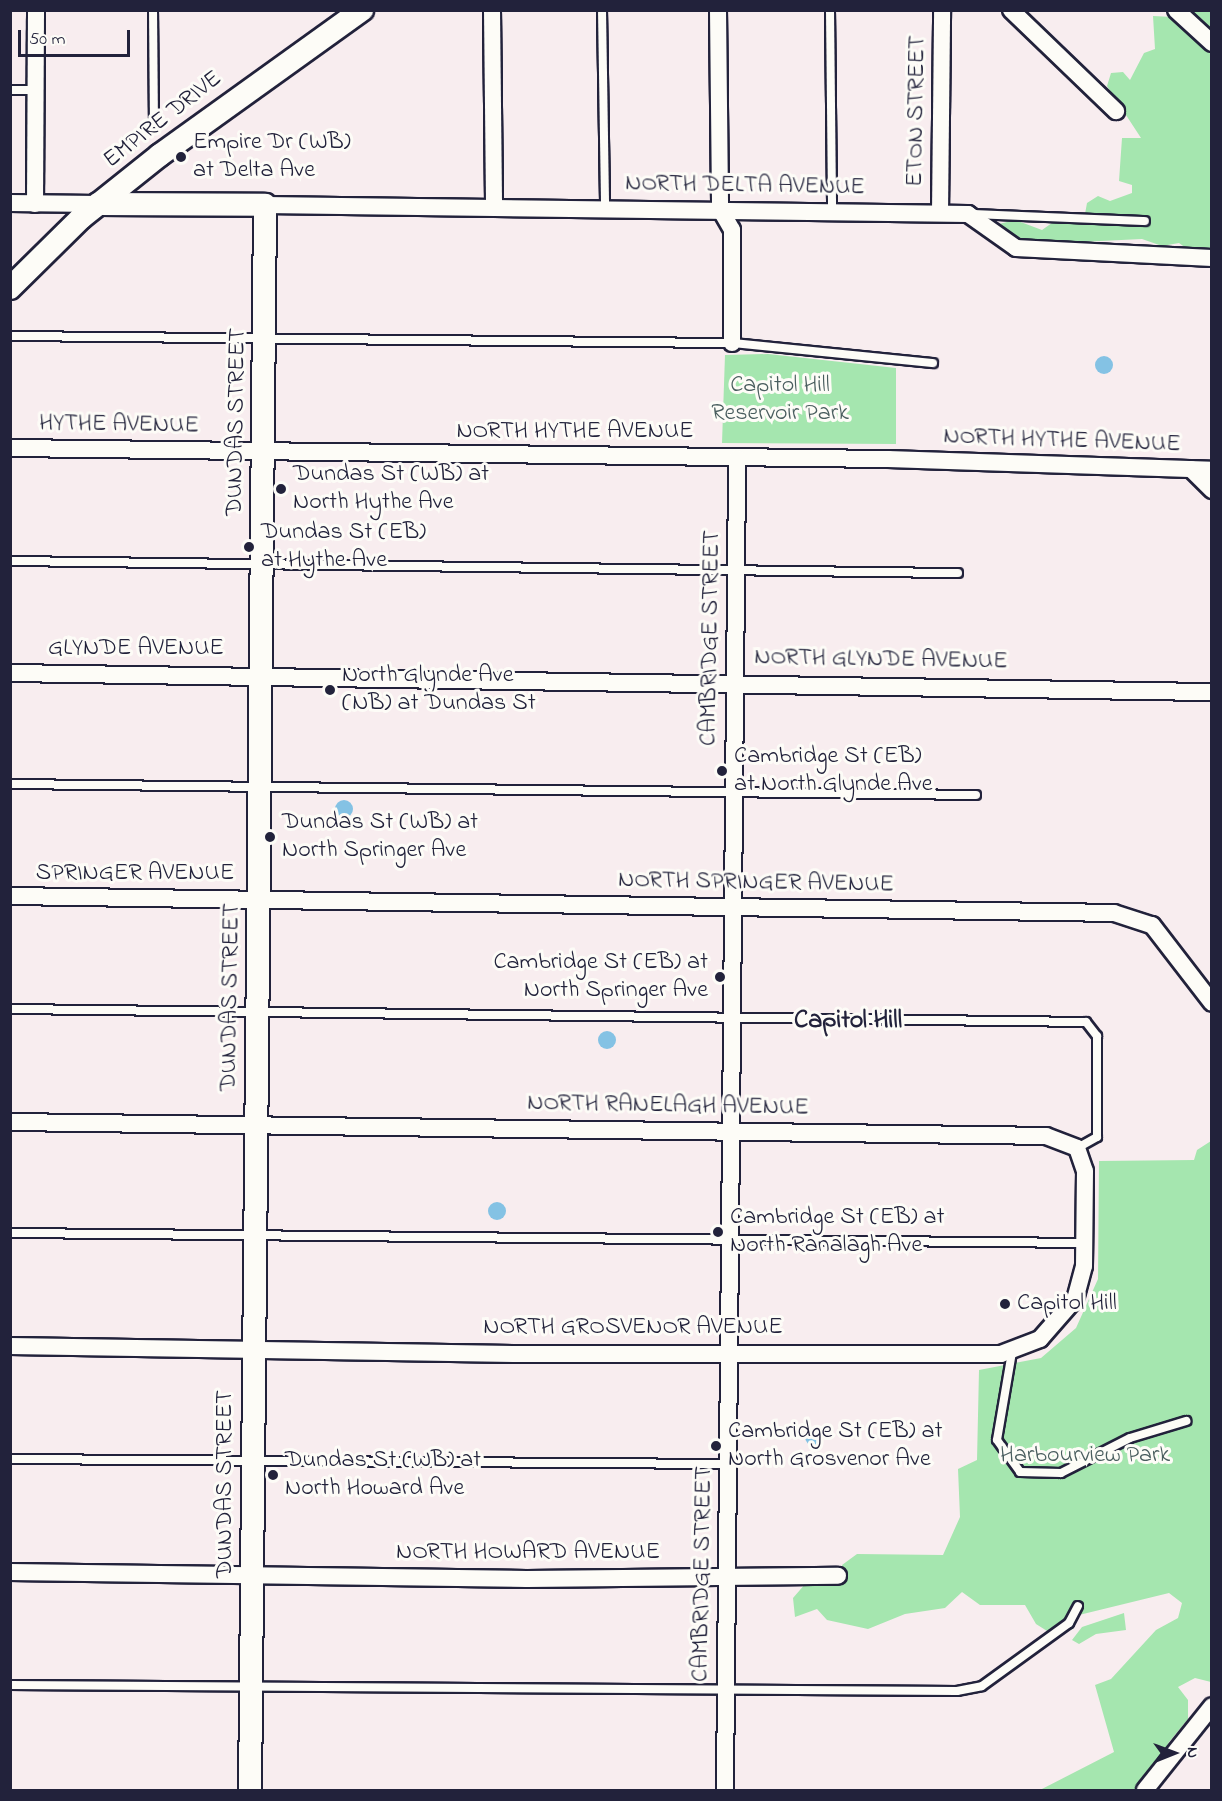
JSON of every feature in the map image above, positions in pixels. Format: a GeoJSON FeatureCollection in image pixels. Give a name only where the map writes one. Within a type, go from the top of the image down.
{"type":"FeatureCollection","features":[{"type":"Feature","properties":{"kind":"street"},"geometry":{"type":"LineString","coordinates":[[35,204],[36,10]]}},
{"type":"Feature","properties":{"kind":"street","name":"EMPIRE DRIVE"},"geometry":{"type":"LineString","coordinates":[[10,288],[99,204],[246,89],[362,10]]}},
{"type":"Feature","properties":{"kind":"street"},"geometry":{"type":"LineString","coordinates":[[492,10],[494,206]]}},
{"type":"Feature","properties":{"kind":"street"},"geometry":{"type":"LineString","coordinates":[[718,10],[720,209],[732,230],[732,343]]}},
{"type":"Feature","properties":{"kind":"street","name":"ETON STREET"},"geometry":{"type":"LineString","coordinates":[[940,213],[942,10]]}},
{"type":"Feature","properties":{"kind":"street"},"geometry":{"type":"LineString","coordinates":[[1011,10],[1116,111]]}},
{"type":"Feature","properties":{"kind":"street"},"geometry":{"type":"LineString","coordinates":[[1176,10],[1212,43]]}},
{"type":"Feature","properties":{"kind":"street"},"geometry":{"type":"LineString","coordinates":[[10,203],[265,205]]}},
{"type":"Feature","properties":{"kind":"street","name":"NORTH DELTA AVENUE"},"geometry":{"type":"LineString","coordinates":[[265,205],[494,206],[968,214]]}},
{"type":"Feature","properties":{"kind":"street","name":"DUNDAS STREET"},"geometry":{"type":"LineString","coordinates":[[250,1791],[265,205]]}},
{"type":"Feature","properties":{"kind":"street"},"geometry":{"type":"LineString","coordinates":[[968,214],[1016,248],[1212,258]]}},
{"type":"Feature","properties":{"kind":"street","name":"HYTHE AVENUE"},"geometry":{"type":"LineString","coordinates":[[10,448],[263,451]]}},
{"type":"Feature","properties":{"kind":"street","name":"NORTH HYTHE AVENUE"},"geometry":{"type":"LineString","coordinates":[[263,451],[737,458],[1212,470]]}},
{"type":"Feature","properties":{"kind":"street","name":"CAMBRIDGE STREET"},"geometry":{"type":"LineString","coordinates":[[725,1791],[737,458]]}},
{"type":"Feature","properties":{"kind":"street"},"geometry":{"type":"LineString","coordinates":[[1191,469],[1212,490]]}},
{"type":"Feature","properties":{"kind":"street","name":"GLYNDE AVENUE"},"geometry":{"type":"LineString","coordinates":[[10,673],[261,675]]}},
{"type":"Feature","properties":{"kind":"street","name":"NORTH GLYNDE AVENUE"},"geometry":{"type":"LineString","coordinates":[[261,675],[1211,692]]}},
{"type":"Feature","properties":{"kind":"street","name":"SPRINGER AVENUE"},"geometry":{"type":"LineString","coordinates":[[10,897],[260,899]]}},
{"type":"Feature","properties":{"kind":"street","name":"NORTH SPRINGER AVENUE"},"geometry":{"type":"LineString","coordinates":[[260,899],[1114,913],[1152,925],[1212,1003]]}},
{"type":"Feature","properties":{"kind":"street","name":"NORTH RANELAGH AVENUE"},"geometry":{"type":"LineString","coordinates":[[10,1122],[256,1123],[1046,1136],[1077,1148]]}},
{"type":"Feature","properties":{"kind":"street"},"geometry":{"type":"LineString","coordinates":[[1012,1352],[1041,1339],[1068,1312],[1080,1285],[1084,1243],[1085,1171],[1077,1148]]}},
{"type":"Feature","properties":{"kind":"street","name":"NORTH GROSVENOR AVENUE"},"geometry":{"type":"LineString","coordinates":[[10,1346],[515,1354],[730,1351],[1012,1352]]}},
{"type":"Feature","properties":{"kind":"street","name":"NORTH HOWARD AVENUE"},"geometry":{"type":"LineString","coordinates":[[10,1572],[527,1579],[727,1575],[838,1576]]}},
{"type":"Feature","properties":{"kind":"street"},"geometry":{"type":"LineString","coordinates":[[1145,1791],[1212,1706]]}},
{"type":"Feature","properties":{"kind":"lane"},"geometry":{"type":"LineString","coordinates":[[153,10],[154,123]]}},
{"type":"Feature","properties":{"kind":"lane"},"geometry":{"type":"LineString","coordinates":[[602,10],[605,208]]}},
{"type":"Feature","properties":{"kind":"lane"},"geometry":{"type":"LineString","coordinates":[[830,10],[832,211]]}},
{"type":"Feature","properties":{"kind":"lane"},"geometry":{"type":"LineString","coordinates":[[10,90],[36,90]]}},
{"type":"Feature","properties":{"kind":"lane"},"geometry":{"type":"LineString","coordinates":[[968,214],[1144,221]]}},
{"type":"Feature","properties":{"kind":"lane"},"geometry":{"type":"LineString","coordinates":[[10,336],[732,343],[933,363]]}},
{"type":"Feature","properties":{"kind":"lane"},"geometry":{"type":"LineString","coordinates":[[10,561],[263,562],[958,573]]}},
{"type":"Feature","properties":{"kind":"lane"},"geometry":{"type":"LineString","coordinates":[[10,784],[976,795]]}},
{"type":"Feature","properties":{"kind":"lane"},"geometry":{"type":"LineString","coordinates":[[10,1009],[1086,1022],[1097,1036],[1097,1137],[1077,1148]]}},
{"type":"Feature","properties":{"kind":"lane"},"geometry":{"type":"LineString","coordinates":[[10,1233],[731,1242],[1084,1243]]}},
{"type":"Feature","properties":{"kind":"lane"},"geometry":{"type":"LineString","coordinates":[[1012,1352],[997,1440],[1020,1472],[1061,1473],[1130,1438],[1186,1420]]}},
{"type":"Feature","properties":{"kind":"lane"},"geometry":{"type":"LineString","coordinates":[[10,1459],[728,1464]]}},
{"type":"Feature","properties":{"kind":"lane"},"geometry":{"type":"LineString","coordinates":[[10,1685],[957,1691],[981,1686],[1069,1623],[1078,1606]]}},
{"type":"Feature","properties":{"kind":"green space"},"geometry":{"type":"Polygon","coordinates":[[[1189,11],[1211,11],[1211,266],[1179,243],[1162,246],[1142,239],[1018,245],[991,226],[1015,220],[1042,230],[1066,213],[1085,214],[1087,203],[1098,196],[1110,201],[1132,193],[1132,185],[1119,181],[1122,138],[1141,138],[1107,86],[1111,73],[1123,72],[1130,80],[1144,53],[1155,49],[1153,16],[1173,17],[1198,43],[1207,33],[1189,11]]]}},
{"type":"Feature","properties":{"kind":"green space","name":"Capitol Hill Reservoir Park"},"geometry":{"type":"Polygon","coordinates":[[[768,354],[896,368],[896,444],[722,443],[725,355],[768,354]]]}},
{"type":"Feature","properties":{"kind":"green space","name":"Harbourview Park"},"geometry":{"type":"Polygon","coordinates":[[[1211,1141],[1211,1682],[1195,1678],[1178,1687],[1188,1700],[1188,1719],[1169,1742],[1146,1790],[1040,1790],[1114,1752],[1095,1685],[1111,1679],[1156,1630],[1178,1618],[1182,1603],[1169,1593],[1079,1615],[1073,1629],[1055,1636],[1036,1624],[1025,1605],[980,1605],[962,1592],[945,1608],[905,1614],[868,1629],[827,1620],[817,1609],[795,1617],[793,1598],[806,1583],[845,1578],[842,1565],[857,1554],[943,1555],[960,1517],[958,1469],[977,1460],[979,1370],[1041,1358],[1076,1328],[1098,1279],[1099,1161],[1194,1160],[1197,1150],[1211,1141]]]}},
{"type":"Feature","properties":{"kind":"green space"},"geometry":{"type":"Polygon","coordinates":[[[1124,1613],[1126,1630],[1096,1634],[1079,1644],[1072,1640],[1082,1627],[1124,1613]]]}},
{"type":"Feature","properties":{"kind":"water"},"geometry":{"type":"Polygon","coordinates":[[[1104,356],[1110,359],[1113,365],[1110,371],[1104,374],[1098,371],[1095,365],[1098,359],[1104,356]]]}},
{"type":"Feature","properties":{"kind":"water"},"geometry":{"type":"Polygon","coordinates":[[[344,800],[350,803],[353,809],[350,815],[344,818],[338,815],[335,809],[338,803],[344,800]]]}},
{"type":"Feature","properties":{"kind":"water"},"geometry":{"type":"Polygon","coordinates":[[[607,1031],[613,1034],[616,1040],[613,1046],[607,1049],[601,1046],[598,1040],[601,1034],[607,1031]]]}},
{"type":"Feature","properties":{"kind":"water"},"geometry":{"type":"Polygon","coordinates":[[[497,1202],[503,1205],[506,1211],[503,1217],[497,1220],[491,1217],[488,1211],[491,1205],[497,1202]]]}},
{"type":"Feature","properties":{"kind":"water"},"geometry":{"type":"Polygon","coordinates":[[[814,1428],[820,1431],[823,1437],[820,1443],[814,1446],[808,1443],[805,1437],[808,1431],[814,1428]]]}},
{"type":"Feature","properties":{"kind":"place","name":"Empire Dr (WB) at Delta Ave"},"geometry":{"type":"Point","coordinates":[181,157]}},
{"type":"Feature","properties":{"kind":"place","name":"Dundas St (WB) at North Hythe Ave"},"geometry":{"type":"Point","coordinates":[281,489]}},
{"type":"Feature","properties":{"kind":"place","name":"Dundas St (EB) at Hythe Ave"},"geometry":{"type":"Point","coordinates":[249,547]}},
{"type":"Feature","properties":{"kind":"place","name":"North Glynde Ave (NB) at Dundas St"},"geometry":{"type":"Point","coordinates":[330,690]}},
{"type":"Feature","properties":{"kind":"place","name":"Cambridge St (EB) at North Glynde Ave"},"geometry":{"type":"Point","coordinates":[722,771]}},
{"type":"Feature","properties":{"kind":"place","name":"Dundas St (WB) at North Springer Ave"},"geometry":{"type":"Point","coordinates":[270,837]}},
{"type":"Feature","properties":{"kind":"place","name":"Cambridge St (EB) at North Springer Ave"},"geometry":{"type":"Point","coordinates":[720,977]}},
{"type":"Feature","properties":{"kind":"place","name":"Cambridge St (EB) at North Ranalagh Ave"},"geometry":{"type":"Point","coordinates":[718,1232]}},
{"type":"Feature","properties":{"kind":"place","name":"Capitol Hill"},"geometry":{"type":"Point","coordinates":[1005,1304]}},
{"type":"Feature","properties":{"kind":"place","name":"Cambridge St (EB) at North Grosvenor Ave"},"geometry":{"type":"Point","coordinates":[716,1446]}},
{"type":"Feature","properties":{"kind":"place","name":"Dundas St (WB) at North Howard Ave"},"geometry":{"type":"Point","coordinates":[273,1475]}},
{"type":"Feature","properties":{"kind":"district","name":"Capitol Hill"},"geometry":{"type":"Point","coordinates":[848,1022]}}]}
